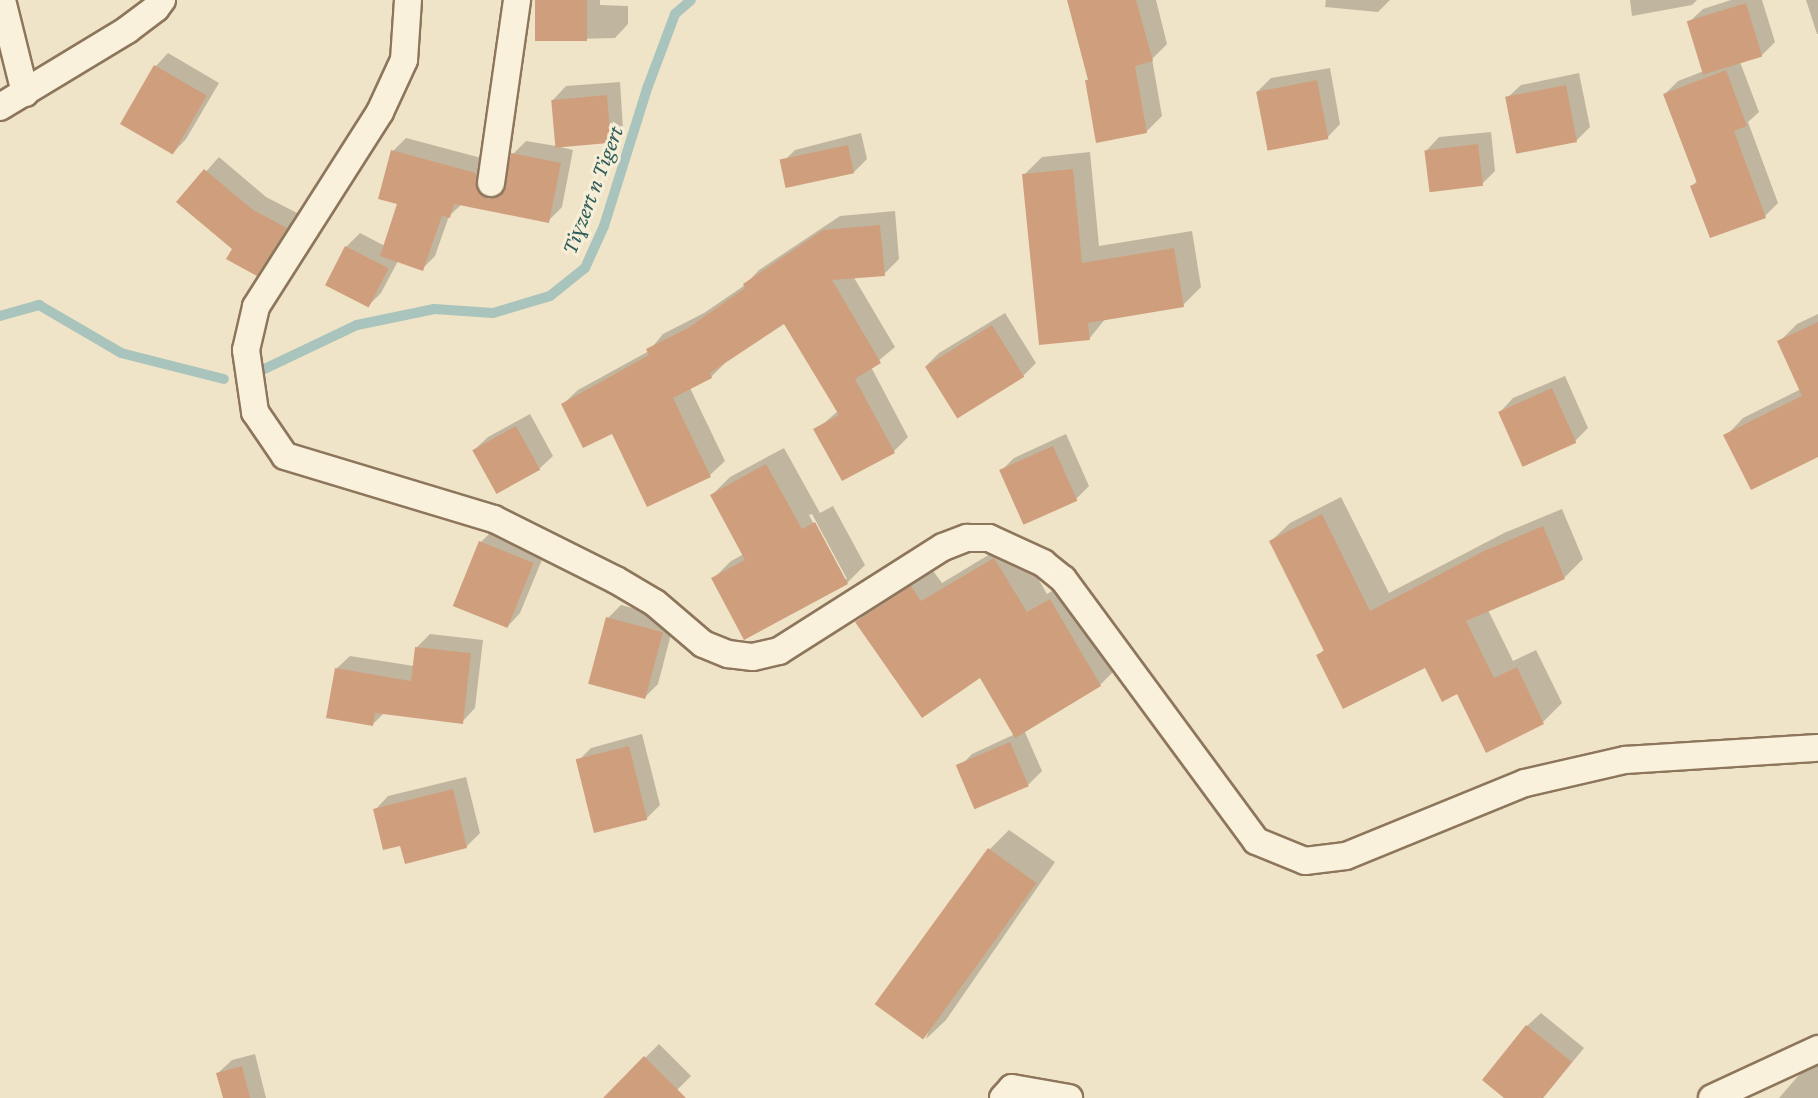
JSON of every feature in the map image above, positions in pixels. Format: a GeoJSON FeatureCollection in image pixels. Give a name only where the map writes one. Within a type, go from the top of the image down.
{"type":"FeatureCollection","features":[{"type":"Feature","properties":{"kind":"street"},"geometry":{"type":"LineString","coordinates":[[2,0],[25,93]]}},
{"type":"Feature","properties":{"kind":"street"},"geometry":{"type":"LineString","coordinates":[[0,107],[127,30],[156,8],[162,0]]}},
{"type":"Feature","properties":{"kind":"street"},"geometry":{"type":"LineString","coordinates":[[408,0],[404,60],[380,112],[256,307],[246,350],[255,412],[285,456],[494,519],[655,603],[703,643],[728,654],[753,657],[779,651],[943,547],[967,538],[989,538],[1043,563],[1063,579],[1256,841],[1305,861],[1346,856],[1525,783],[1625,760],[1818,748]]}},
{"type":"Feature","properties":{"kind":"street"},"geometry":{"type":"LineString","coordinates":[[491,183],[517,0]]}},
{"type":"Feature","properties":{"kind":"street"},"geometry":{"type":"LineString","coordinates":[[1712,1098],[1818,1049]]}},
{"type":"Feature","properties":{"kind":"street"},"geometry":{"type":"LineString","coordinates":[[1003,1098],[1012,1088],[1069,1098]]}},
{"type":"Feature","properties":{"kind":"building"},"geometry":{"type":"Polygon","coordinates":[[[535,0],[587,0],[587,41],[535,41],[535,0]]]}},
{"type":"Feature","properties":{"kind":"building"},"geometry":{"type":"Polygon","coordinates":[[[1067,0],[1136,0],[1153,61],[1135,66],[1147,133],[1096,143],[1085,80],[1088,80],[1067,0]]]}},
{"type":"Feature","properties":{"kind":"building"},"geometry":{"type":"Polygon","coordinates":[[[1746,3],[1762,57],[1703,75],[1687,21],[1746,3]]]}},
{"type":"Feature","properties":{"kind":"building"},"geometry":{"type":"Polygon","coordinates":[[[154,65],[207,96],[173,154],[120,124],[154,65]]]}},
{"type":"Feature","properties":{"kind":"building"},"geometry":{"type":"Polygon","coordinates":[[[1726,70],[1747,126],[1734,131],[1766,218],[1710,238],[1690,186],[1697,183],[1663,94],[1726,70]]]}},
{"type":"Feature","properties":{"kind":"building"},"geometry":{"type":"Polygon","coordinates":[[[1317,80],[1328,139],[1268,151],[1256,92],[1317,80]]]}},
{"type":"Feature","properties":{"kind":"building"},"geometry":{"type":"Polygon","coordinates":[[[1566,85],[1577,142],[1516,154],[1505,97],[1566,85]]]}},
{"type":"Feature","properties":{"kind":"building"},"geometry":{"type":"Polygon","coordinates":[[[607,95],[611,143],[555,148],[551,100],[607,95]]]}},
{"type":"Feature","properties":{"kind":"building"},"geometry":{"type":"Polygon","coordinates":[[[1478,144],[1483,186],[1430,192],[1424,151],[1478,144]]]}},
{"type":"Feature","properties":{"kind":"building"},"geometry":{"type":"Polygon","coordinates":[[[848,145],[854,173],[786,188],[780,160],[848,145]]]}},
{"type":"Feature","properties":{"kind":"building"},"geometry":{"type":"Polygon","coordinates":[[[391,150],[476,173],[477,189],[489,199],[504,192],[511,153],[561,163],[549,223],[454,204],[450,218],[442,216],[423,271],[380,256],[397,204],[378,199],[391,150]]]}},
{"type":"Feature","properties":{"kind":"building"},"geometry":{"type":"Polygon","coordinates":[[[204,169],[253,210],[287,228],[257,276],[226,259],[232,249],[176,202],[204,169]]]}},
{"type":"Feature","properties":{"kind":"building"},"geometry":{"type":"Polygon","coordinates":[[[1073,169],[1082,263],[1174,248],[1184,307],[1088,323],[1090,340],[1039,345],[1022,174],[1073,169]]]}},
{"type":"Feature","properties":{"kind":"building"},"geometry":{"type":"Polygon","coordinates":[[[880,225],[885,276],[832,280],[881,363],[855,379],[895,453],[842,481],[813,429],[839,415],[784,324],[710,373],[712,378],[673,398],[711,477],[647,507],[612,434],[583,448],[561,404],[649,355],[646,349],[688,328],[745,288],[743,284],[823,230],[880,225]]]}},
{"type":"Feature","properties":{"kind":"building"},"geometry":{"type":"Polygon","coordinates":[[[345,246],[389,268],[369,307],[325,285],[345,246]]]}},
{"type":"Feature","properties":{"kind":"building"},"geometry":{"type":"Polygon","coordinates":[[[1818,322],[1818,457],[1751,490],[1723,435],[1802,396],[1777,341],[1818,322]]]}},
{"type":"Feature","properties":{"kind":"building"},"geometry":{"type":"Polygon","coordinates":[[[992,325],[1024,377],[957,419],[925,367],[992,325]]]}},
{"type":"Feature","properties":{"kind":"building"},"geometry":{"type":"Polygon","coordinates":[[[1552,388],[1576,443],[1523,467],[1498,412],[1552,388]]]}},
{"type":"Feature","properties":{"kind":"building"},"geometry":{"type":"Polygon","coordinates":[[[516,426],[540,470],[497,494],[472,450],[516,426]]]}},
{"type":"Feature","properties":{"kind":"building"},"geometry":{"type":"Polygon","coordinates":[[[1053,446],[1077,501],[1024,525],[999,470],[1053,446]]]}},
{"type":"Feature","properties":{"kind":"building"},"geometry":{"type":"Polygon","coordinates":[[[766,464],[802,529],[815,522],[848,584],[744,640],[711,578],[745,560],[710,495],[766,464]]]}},
{"type":"Feature","properties":{"kind":"building"},"geometry":{"type":"Polygon","coordinates":[[[1322,514],[1370,611],[1484,551],[1543,526],[1565,579],[1466,621],[1494,678],[1517,667],[1544,724],[1486,753],[1457,694],[1442,702],[1425,668],[1343,709],[1316,655],[1324,651],[1269,541],[1322,514]]]}},
{"type":"Feature","properties":{"kind":"building"},"geometry":{"type":"Polygon","coordinates":[[[479,541],[534,563],[507,628],[453,606],[479,541]]]}},
{"type":"Feature","properties":{"kind":"building"},"geometry":{"type":"Polygon","coordinates":[[[994,558],[1027,612],[1050,599],[1101,686],[1015,738],[980,678],[922,718],[855,622],[911,586],[921,601],[994,558]]]}},
{"type":"Feature","properties":{"kind":"building"},"geometry":{"type":"Polygon","coordinates":[[[606,617],[663,632],[645,699],[588,684],[606,617]]]}},
{"type":"Feature","properties":{"kind":"building"},"geometry":{"type":"Polygon","coordinates":[[[415,647],[471,653],[463,724],[375,713],[373,726],[326,718],[335,668],[411,681],[415,647]]]}},
{"type":"Feature","properties":{"kind":"building"},"geometry":{"type":"Polygon","coordinates":[[[1010,742],[1029,786],[974,809],[956,765],[1010,742]]]}},
{"type":"Feature","properties":{"kind":"building"},"geometry":{"type":"Polygon","coordinates":[[[629,746],[647,820],[594,833],[576,759],[629,746]]]}},
{"type":"Feature","properties":{"kind":"building"},"geometry":{"type":"Polygon","coordinates":[[[453,789],[467,848],[405,864],[400,846],[383,850],[373,809],[453,789]]]}},
{"type":"Feature","properties":{"kind":"building"},"geometry":{"type":"Polygon","coordinates":[[[988,848],[1037,883],[923,1039],[875,1004],[988,848]]]}},
{"type":"Feature","properties":{"kind":"building"},"geometry":{"type":"Polygon","coordinates":[[[1526,1025],[1572,1062],[1543,1098],[1504,1098],[1482,1080],[1526,1025]]]}},
{"type":"Feature","properties":{"kind":"building"},"geometry":{"type":"Polygon","coordinates":[[[644,1056],[686,1098],[603,1098],[644,1056]]]}},
{"type":"Feature","properties":{"kind":"building"},"geometry":{"type":"Polygon","coordinates":[[[242,1066],[250,1098],[223,1098],[216,1073],[242,1066]]]}},
{"type":"Feature","properties":{"kind":"waterway","name":"Tiɣzert n Tigert"},"geometry":{"type":"LineString","coordinates":[[258,372],[357,325],[434,309],[493,313],[550,296],[585,268],[604,226],[648,86],[675,14],[691,0]]}},
{"type":"Feature","properties":{"kind":"waterway","name":"Tiɣzert n Tigert"},"geometry":{"type":"LineString","coordinates":[[0,316],[39,305],[121,353],[224,379]]}}]}
